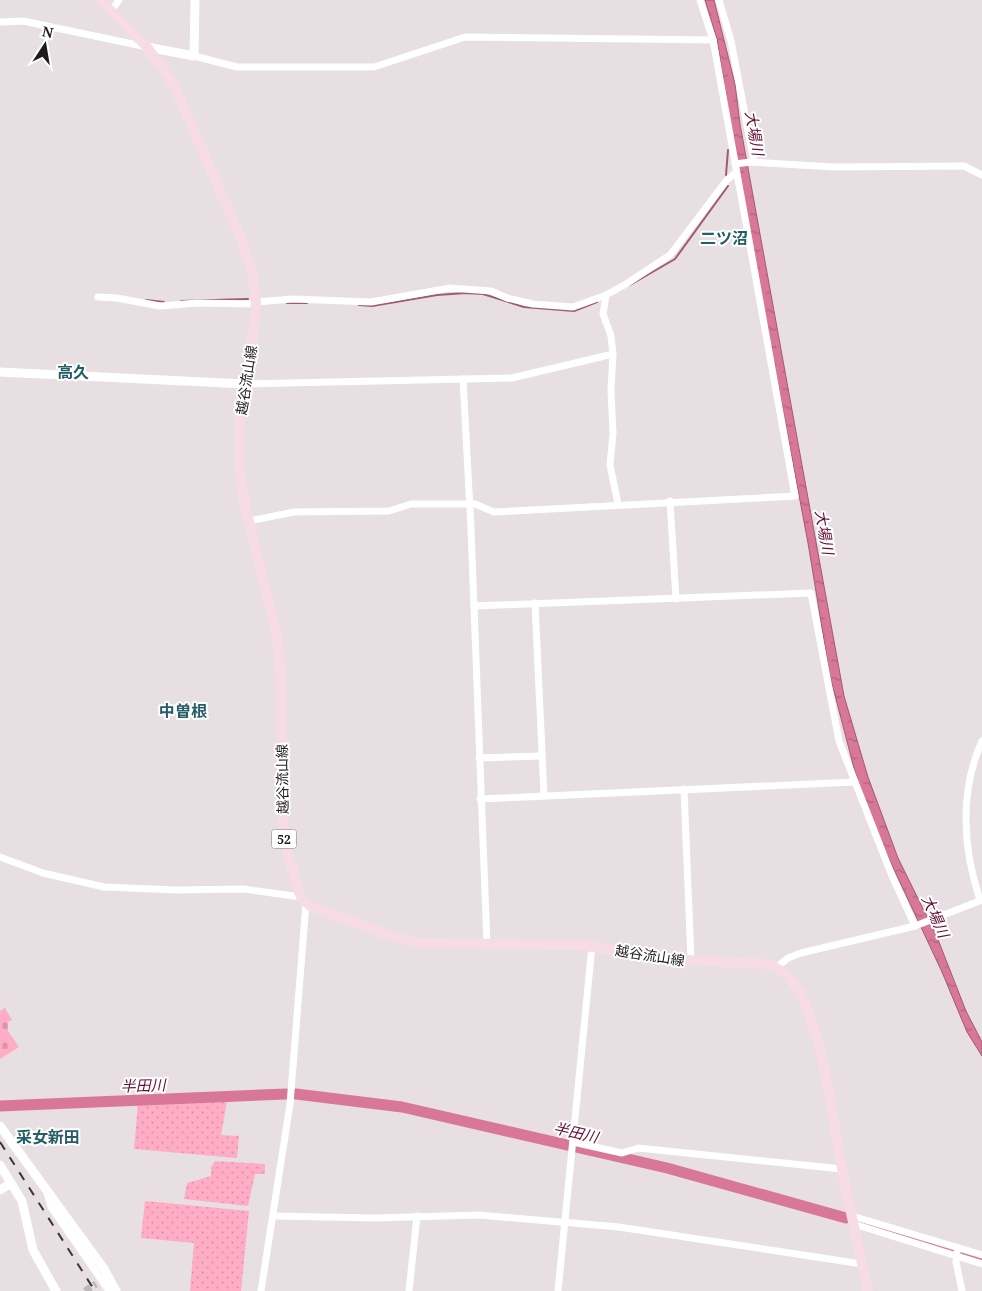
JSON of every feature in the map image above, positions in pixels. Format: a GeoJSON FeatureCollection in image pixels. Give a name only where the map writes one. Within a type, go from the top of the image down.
{"type":"FeatureCollection","features":[{"type":"Feature","properties":{"kind":"main road","name":"越谷流山線"},"geometry":{"type":"LineString","coordinates":[[100,0],[147,47],[173,83],[249,260],[256,303],[253,339],[240,417],[239,462],[249,521],[276,631],[280,670],[282,832],[290,866],[304,900],[410,942],[592,946],[691,961],[758,963],[777,967]]}},
{"type":"Feature","properties":{"kind":"main road"},"geometry":{"type":"LineString","coordinates":[[777,967],[786,973],[794,984],[809,1016],[833,1112],[842,1169],[868,1291]]}},
{"type":"Feature","properties":{"kind":"street"},"geometry":{"type":"LineString","coordinates":[[111,11],[119,0]]}},
{"type":"Feature","properties":{"kind":"street"},"geometry":{"type":"LineString","coordinates":[[194,56],[195,0]]}},
{"type":"Feature","properties":{"kind":"street"},"geometry":{"type":"LineString","coordinates":[[249,521],[294,512],[389,511],[411,504],[469,504],[494,512],[795,496],[713,40],[700,0]]}},
{"type":"Feature","properties":{"kind":"street"},"geometry":{"type":"LineString","coordinates":[[719,0],[731,41],[752,162]]}},
{"type":"Feature","properties":{"kind":"street"},"geometry":{"type":"LineString","coordinates":[[0,22],[23,21],[237,66],[374,67],[465,37],[713,40]]}},
{"type":"Feature","properties":{"kind":"street"},"geometry":{"type":"LineString","coordinates":[[736,164],[752,162],[833,167],[964,166],[982,175]]}},
{"type":"Feature","properties":{"kind":"street"},"geometry":{"type":"LineString","coordinates":[[98,297],[117,298],[160,306],[197,303],[256,303],[293,299],[371,302],[450,288],[491,291],[508,298],[533,304],[573,308],[606,298],[670,255],[726,181],[736,172]]}},
{"type":"Feature","properties":{"kind":"street"},"geometry":{"type":"LineString","coordinates":[[606,298],[603,314],[611,336],[612,354],[613,434],[610,465],[618,504]]}},
{"type":"Feature","properties":{"kind":"street"},"geometry":{"type":"LineString","coordinates":[[0,372],[245,384],[463,380],[512,378],[612,354]]}},
{"type":"Feature","properties":{"kind":"street"},"geometry":{"type":"LineString","coordinates":[[463,380],[487,944]]}},
{"type":"Feature","properties":{"kind":"street"},"geometry":{"type":"LineString","coordinates":[[670,502],[676,599]]}},
{"type":"Feature","properties":{"kind":"street"},"geometry":{"type":"LineString","coordinates":[[474,606],[811,593],[839,741],[892,876],[916,926]]}},
{"type":"Feature","properties":{"kind":"street"},"geometry":{"type":"LineString","coordinates":[[535,603],[544,795]]}},
{"type":"Feature","properties":{"kind":"street"},"geometry":{"type":"LineString","coordinates":[[777,967],[788,958],[801,953],[916,926],[981,900],[968,854],[966,828],[967,789],[982,741]]}},
{"type":"Feature","properties":{"kind":"street"},"geometry":{"type":"LineString","coordinates":[[479,758],[542,756]]}},
{"type":"Feature","properties":{"kind":"street"},"geometry":{"type":"LineString","coordinates":[[480,799],[855,782]]}},
{"type":"Feature","properties":{"kind":"street"},"geometry":{"type":"LineString","coordinates":[[684,789],[691,961]]}},
{"type":"Feature","properties":{"kind":"street"},"geometry":{"type":"LineString","coordinates":[[0,857],[43,873],[104,887],[177,890],[243,889],[304,900],[295,1052],[274,1216],[261,1291]]}},
{"type":"Feature","properties":{"kind":"street"},"geometry":{"type":"LineString","coordinates":[[558,1291],[592,946]]}},
{"type":"Feature","properties":{"kind":"street"},"geometry":{"type":"LineString","coordinates":[[0,1126],[104,1269],[116,1291]]}},
{"type":"Feature","properties":{"kind":"street"},"geometry":{"type":"LineString","coordinates":[[573,1144],[622,1152],[638,1148],[842,1169]]}},
{"type":"Feature","properties":{"kind":"street"},"geometry":{"type":"LineString","coordinates":[[0,1165],[22,1202],[38,1262],[56,1291]]}},
{"type":"Feature","properties":{"kind":"street"},"geometry":{"type":"LineString","coordinates":[[0,1190],[11,1183]]}},
{"type":"Feature","properties":{"kind":"street"},"geometry":{"type":"LineString","coordinates":[[45,1188],[51,1206],[99,1282],[109,1291]]}},
{"type":"Feature","properties":{"kind":"street"},"geometry":{"type":"LineString","coordinates":[[274,1216],[366,1218],[480,1215],[657,1232],[862,1264]]}},
{"type":"Feature","properties":{"kind":"street"},"geometry":{"type":"LineString","coordinates":[[409,1291],[417,1216]]}},
{"type":"Feature","properties":{"kind":"street"},"geometry":{"type":"LineString","coordinates":[[853,1220],[957,1252],[982,1264]]}},
{"type":"Feature","properties":{"kind":"street"},"geometry":{"type":"LineString","coordinates":[[957,1252],[982,1255]]}},
{"type":"Feature","properties":{"kind":"street"},"geometry":{"type":"LineString","coordinates":[[957,1252],[962,1291]]}},
{"type":"Feature","properties":{"kind":"green space"},"geometry":{"type":"Polygon","coordinates":[[[5,1008],[12,1020],[8,1022],[8,1031],[19,1047],[0,1059],[0,1011],[5,1008]]]}},
{"type":"Feature","properties":{"kind":"green space"},"geometry":{"type":"Polygon","coordinates":[[[227,1101],[221,1135],[239,1136],[237,1158],[134,1149],[138,1104],[227,1101]]]}},
{"type":"Feature","properties":{"kind":"green space"},"geometry":{"type":"Polygon","coordinates":[[[215,1161],[265,1164],[265,1174],[255,1174],[248,1206],[184,1199],[187,1183],[211,1176],[211,1167],[215,1161]]]}},
{"type":"Feature","properties":{"kind":"green space"},"geometry":{"type":"Polygon","coordinates":[[[145,1201],[249,1211],[241,1291],[190,1291],[194,1243],[141,1238],[145,1201]]]}},
{"type":"Feature","properties":{"kind":"water"},"geometry":{"type":"Polygon","coordinates":[[[705,0],[714,0],[735,84],[740,124],[844,696],[868,777],[898,858],[937,937],[966,1011],[982,1042],[982,1056],[967,1032],[942,972],[876,831],[855,772],[830,676],[808,543],[739,176],[717,39],[705,0]]]}},
{"type":"Feature","properties":{"kind":"waterway"},"geometry":{"type":"LineString","coordinates":[[726,175],[728,150]]}},
{"type":"Feature","properties":{"kind":"waterway"},"geometry":{"type":"LineString","coordinates":[[630,285],[675,259],[728,186]]}},
{"type":"Feature","properties":{"kind":"waterway"},"geometry":{"type":"LineString","coordinates":[[359,305],[372,306],[437,295],[466,293],[483,294],[524,307],[574,311],[597,302]]}},
{"type":"Feature","properties":{"kind":"waterway"},"geometry":{"type":"LineString","coordinates":[[181,301],[248,299]]}},
{"type":"Feature","properties":{"kind":"waterway"},"geometry":{"type":"LineString","coordinates":[[146,300],[164,302]]}},
{"type":"Feature","properties":{"kind":"waterway"},"geometry":{"type":"LineString","coordinates":[[287,303],[307,303]]}},
{"type":"Feature","properties":{"kind":"waterway","name":"半田川"},"geometry":{"type":"LineString","coordinates":[[0,1106],[286,1094]]}},
{"type":"Feature","properties":{"kind":"waterway","name":"半田川"},"geometry":{"type":"LineString","coordinates":[[296,1094],[402,1107],[667,1168],[846,1218]]}},
{"type":"Feature","properties":{"kind":"waterway","name":"半田川"},"geometry":{"type":"LineString","coordinates":[[860,1222],[982,1260]]}},
{"type":"Feature","properties":{"kind":"tunnel"},"geometry":{"type":"LineString","coordinates":[[85,1291],[96,1284]]}},
{"type":"Feature","properties":{"kind":"railway"},"geometry":{"type":"LineString","coordinates":[[0,1142],[95,1291]]}},
{"type":"Feature","properties":{"kind":"district","name":"二ツ沼"},"geometry":{"type":"Point","coordinates":[724,238]}},
{"type":"Feature","properties":{"kind":"district","name":"高久"},"geometry":{"type":"Point","coordinates":[73,372]}},
{"type":"Feature","properties":{"kind":"district","name":"中曽根"},"geometry":{"type":"Point","coordinates":[183,711]}},
{"type":"Feature","properties":{"kind":"district","name":"采女新田"},"geometry":{"type":"Point","coordinates":[48,1137]}},
{"type":"Feature","properties":{"kind":"water label","name":"大場川"},"geometry":{"type":"Point","coordinates":[755,133]}},
{"type":"Feature","properties":{"kind":"water label","name":"大場川"},"geometry":{"type":"Point","coordinates":[825,532]}},
{"type":"Feature","properties":{"kind":"water label","name":"大場川"},"geometry":{"type":"Point","coordinates":[936,916]}}]}
